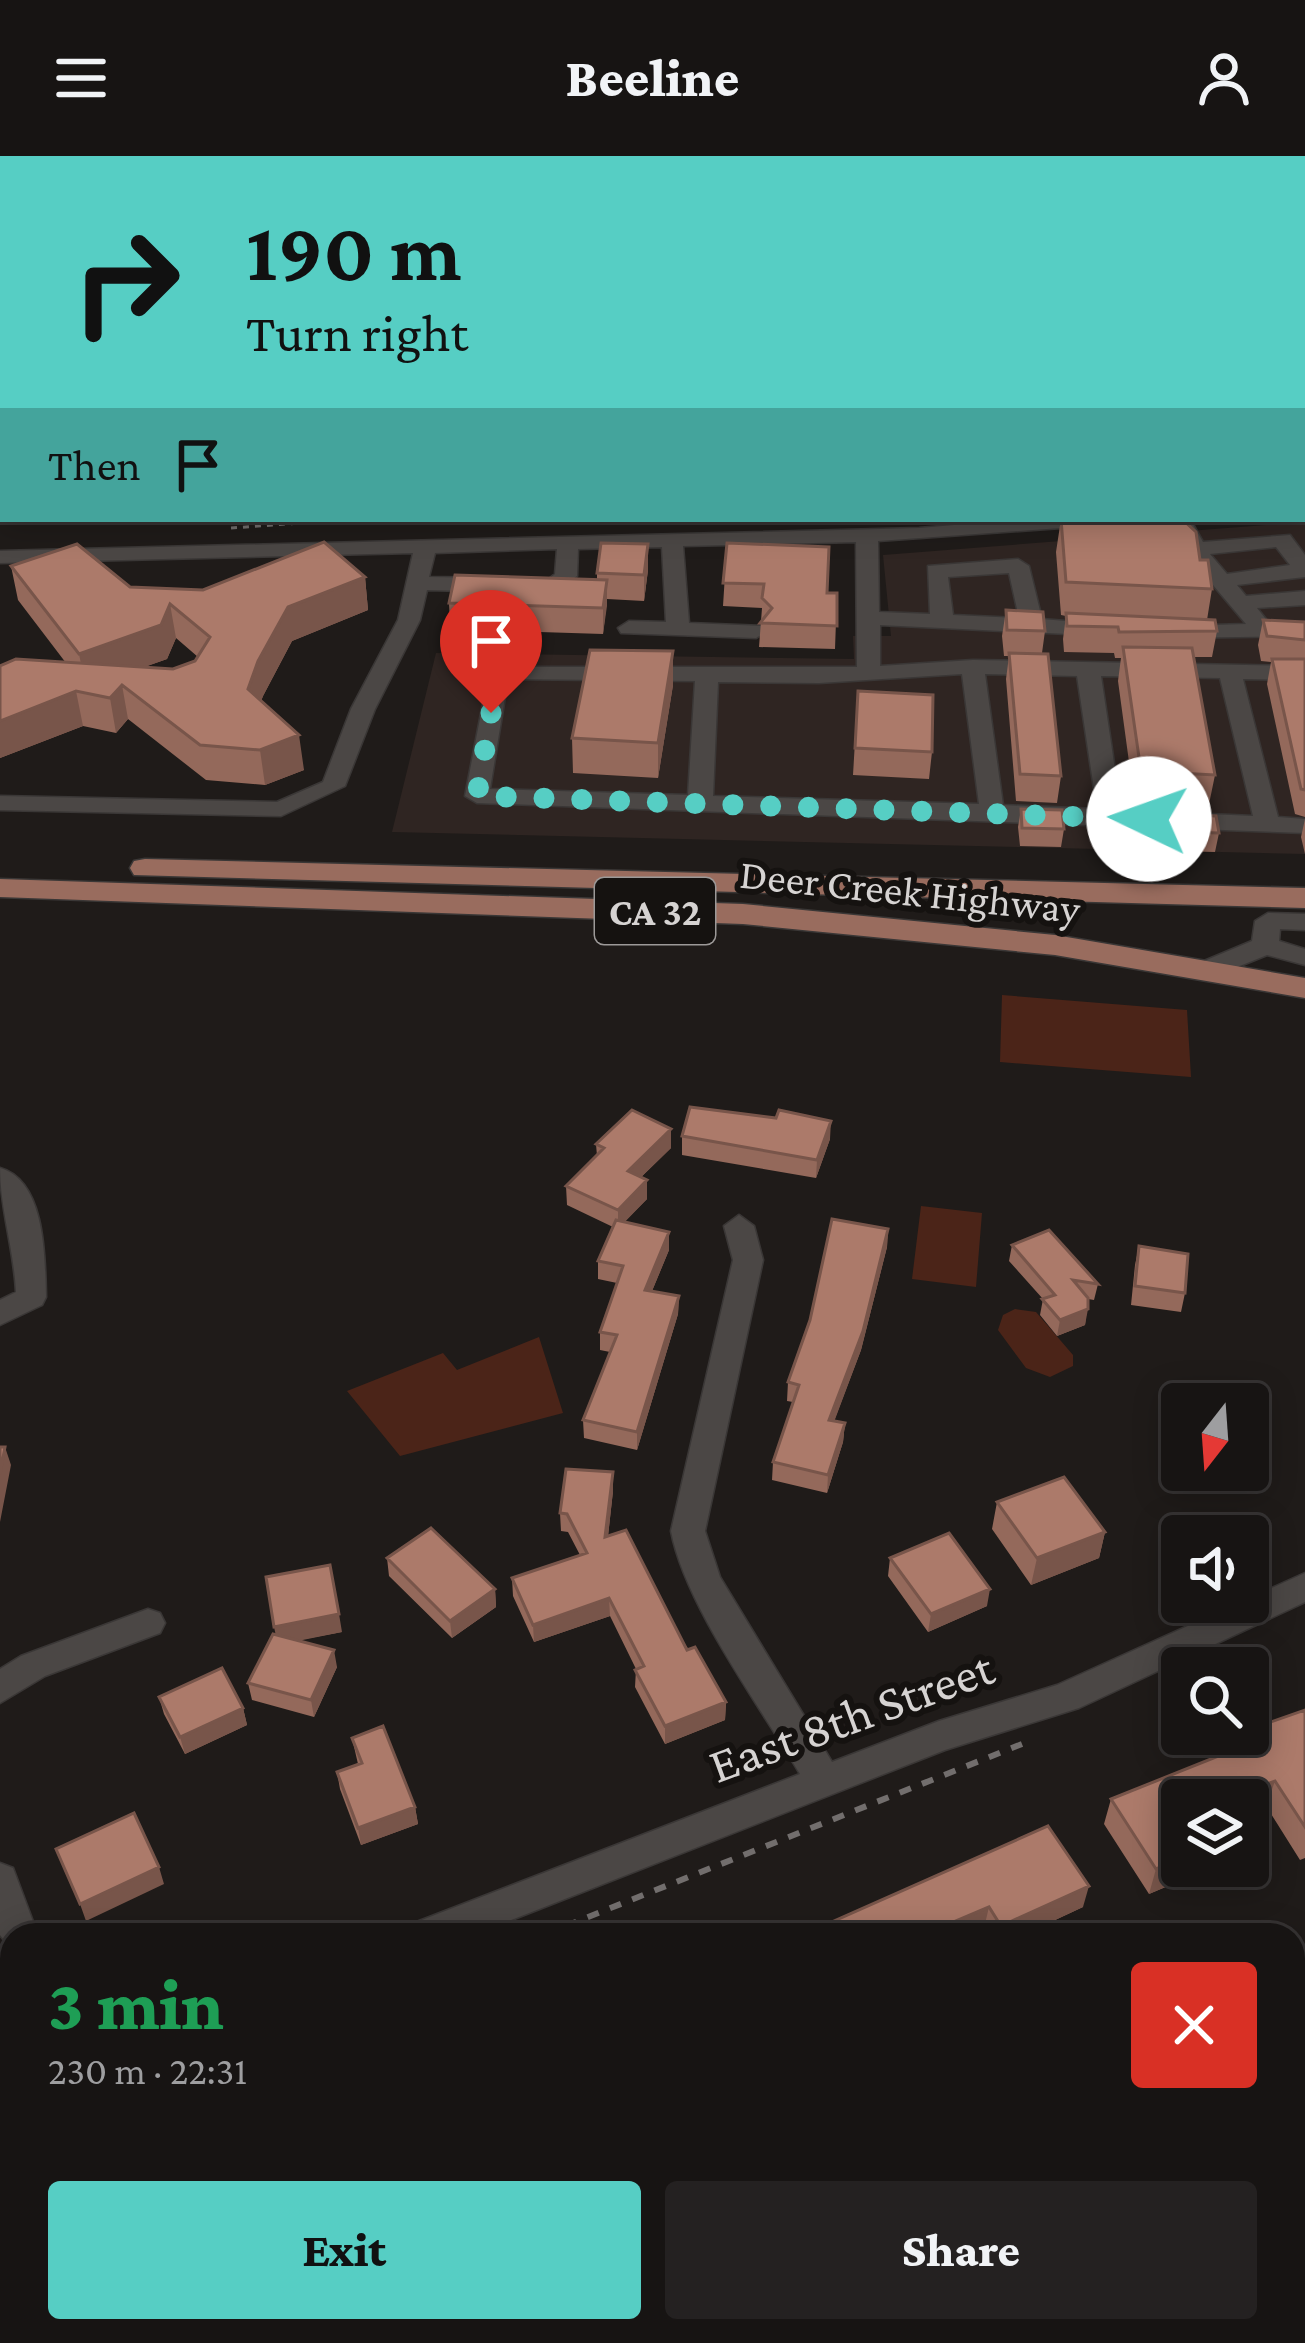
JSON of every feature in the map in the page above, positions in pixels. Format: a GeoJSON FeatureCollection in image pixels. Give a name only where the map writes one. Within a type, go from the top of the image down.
{"type":"FeatureCollection","features":[{"type":"Feature","properties":{"kind":"main road","name":"Deer Creek Highway"},"geometry":{"type":"LineString","coordinates":[[0,865],[1305,898]]}},
{"type":"Feature","properties":{"kind":"main road","name":"Deer Creek Highway"},"geometry":{"type":"LineString","coordinates":[[0,888],[743,914],[1033,943],[1305,988]]}},
{"type":"Feature","properties":{"kind":"street"},"geometry":{"type":"LineString","coordinates":[[4,563],[866,535],[1059,522]]}},
{"type":"Feature","properties":{"kind":"street"},"geometry":{"type":"LineString","coordinates":[[1180,522],[1196,549],[1263,630]]}},
{"type":"Feature","properties":{"kind":"street"},"geometry":{"type":"LineString","coordinates":[[866,535],[869,673]]}},
{"type":"Feature","properties":{"kind":"street"},"geometry":{"type":"LineString","coordinates":[[1196,549],[1282,540],[1305,569],[1220,580]]}},
{"type":"Feature","properties":{"kind":"street"},"geometry":{"type":"LineString","coordinates":[[673,541],[678,629]]}},
{"type":"Feature","properties":{"kind":"street"},"geometry":{"type":"LineString","coordinates":[[417,583],[554,586],[566,576],[568,543]]}},
{"type":"Feature","properties":{"kind":"street"},"geometry":{"type":"LineString","coordinates":[[0,803],[253,810],[304,802],[333,786],[362,709],[409,620],[424,547]]}},
{"type":"Feature","properties":{"kind":"street"},"geometry":{"type":"LineString","coordinates":[[942,620],[936,571],[1018,566],[1032,625]]}},
{"type":"Feature","properties":{"kind":"street"},"geometry":{"type":"LineString","coordinates":[[1240,604],[1305,598]]}},
{"type":"Feature","properties":{"kind":"street"},"geometry":{"type":"LineString","coordinates":[[868,618],[1133,632],[1305,629]]}},
{"type":"Feature","properties":{"kind":"street"},"geometry":{"type":"LineString","coordinates":[[629,628],[756,631]]}},
{"type":"Feature","properties":{"kind":"street"},"geometry":{"type":"LineString","coordinates":[[973,667],[992,812]]}},
{"type":"Feature","properties":{"kind":"street"},"geometry":{"type":"LineString","coordinates":[[1305,673],[973,667],[869,673],[498,672],[477,796],[1305,826]]}},
{"type":"Feature","properties":{"kind":"street"},"geometry":{"type":"LineString","coordinates":[[1088,669],[1110,817]]}},
{"type":"Feature","properties":{"kind":"street"},"geometry":{"type":"LineString","coordinates":[[1230,672],[1267,824]]}},
{"type":"Feature","properties":{"kind":"street"},"geometry":{"type":"LineString","coordinates":[[700,803],[707,674]]}},
{"type":"Feature","properties":{"kind":"street"},"geometry":{"type":"LineString","coordinates":[[1265,946],[1268,921],[1305,922]]}},
{"type":"Feature","properties":{"kind":"street"},"geometry":{"type":"LineString","coordinates":[[1206,970],[1265,946],[1305,957]]}},
{"type":"Feature","properties":{"kind":"street"},"geometry":{"type":"LineString","coordinates":[[0,1178],[17,1195],[28,1239],[31,1297],[0,1314]]}},
{"type":"Feature","properties":{"kind":"street"},"geometry":{"type":"LineString","coordinates":[[739,1226],[748,1259],[688,1531],[693,1557],[708,1587],[823,1780]]}},
{"type":"Feature","properties":{"kind":"street","name":"East 8th Street"},"geometry":{"type":"LineString","coordinates":[[459,1923],[823,1780],[1066,1696],[1300,1596]]}},
{"type":"Feature","properties":{"kind":"street"},"geometry":{"type":"LineString","coordinates":[[0,1688],[33,1666],[148,1623]]}},
{"type":"Feature","properties":{"kind":"street"},"geometry":{"type":"LineString","coordinates":[[0,1880],[15,1923]]}},
{"type":"Feature","properties":{"kind":"path"},"geometry":{"type":"LineString","coordinates":[[572,1923],[1042,1737]]}},
{"type":"Feature","properties":{"kind":"shaded area"},"geometry":{"type":"Polygon","coordinates":[[[1305,522],[1305,854],[392,832],[436,653],[854,659],[853,636],[891,636],[883,555],[1305,522]]]}},
{"type":"Feature","properties":{"kind":"shaded area"},"geometry":{"type":"Polygon","coordinates":[[[1002,995],[1187,1010],[1191,1077],[1000,1062],[1002,995]]]}},
{"type":"Feature","properties":{"kind":"shaded area"},"geometry":{"type":"Polygon","coordinates":[[[921,1206],[982,1213],[976,1287],[912,1279],[921,1206]]]}},
{"type":"Feature","properties":{"kind":"shaded area"},"geometry":{"type":"Polygon","coordinates":[[[1015,1309],[1036,1312],[1073,1355],[1073,1366],[1050,1377],[1026,1368],[998,1330],[1003,1315],[1015,1309]]]}},
{"type":"Feature","properties":{"kind":"shaded area"},"geometry":{"type":"Polygon","coordinates":[[[539,1337],[563,1413],[400,1456],[347,1391],[443,1353],[457,1370],[539,1337]]]}},
{"type":"Feature","properties":{"kind":"building"},"geometry":{"type":"Polygon","coordinates":[[[1061,522],[1185,522],[1196,532],[1200,560],[1208,560],[1212,589],[1066,582],[1061,522]]]}},
{"type":"Feature","properties":{"kind":"building"},"geometry":{"type":"Polygon","coordinates":[[[324,542],[365,577],[288,607],[248,689],[299,735],[260,750],[200,745],[122,685],[110,698],[76,691],[0,721],[0,666],[16,659],[173,669],[195,661],[210,637],[170,604],[161,625],[79,654],[11,566],[77,544],[130,587],[203,590],[324,542]]]}},
{"type":"Feature","properties":{"kind":"building"},"geometry":{"type":"Polygon","coordinates":[[[601,543],[648,544],[644,575],[597,573],[601,543]]]}},
{"type":"Feature","properties":{"kind":"building"},"geometry":{"type":"Polygon","coordinates":[[[727,543],[829,547],[827,593],[837,593],[837,626],[760,623],[772,608],[762,598],[764,584],[723,583],[727,543]]]}},
{"type":"Feature","properties":{"kind":"building"},"geometry":{"type":"Polygon","coordinates":[[[455,575],[607,580],[603,608],[449,603],[455,575]]]}},
{"type":"Feature","properties":{"kind":"building"},"geometry":{"type":"Polygon","coordinates":[[[1006,610],[1043,612],[1045,631],[1007,630],[1006,610]]]}},
{"type":"Feature","properties":{"kind":"building"},"geometry":{"type":"Polygon","coordinates":[[[1066,613],[1215,620],[1217,631],[1119,632],[1118,627],[1067,626],[1066,613]]]}},
{"type":"Feature","properties":{"kind":"building"},"geometry":{"type":"Polygon","coordinates":[[[1263,620],[1305,622],[1305,640],[1267,636],[1263,620]]]}},
{"type":"Feature","properties":{"kind":"building"},"geometry":{"type":"Polygon","coordinates":[[[1123,647],[1192,648],[1215,775],[1141,771],[1123,647]]]}},
{"type":"Feature","properties":{"kind":"building"},"geometry":{"type":"Polygon","coordinates":[[[590,650],[673,651],[658,743],[572,738],[590,650]]]}},
{"type":"Feature","properties":{"kind":"building"},"geometry":{"type":"Polygon","coordinates":[[[1009,653],[1048,654],[1061,776],[1020,774],[1009,653]]]}},
{"type":"Feature","properties":{"kind":"building"},"geometry":{"type":"Polygon","coordinates":[[[1272,659],[1305,659],[1305,790],[1301,789],[1272,659]]]}},
{"type":"Feature","properties":{"kind":"building"},"geometry":{"type":"Polygon","coordinates":[[[858,691],[933,695],[932,752],[855,748],[858,691]]]}},
{"type":"Feature","properties":{"kind":"building"},"geometry":{"type":"Polygon","coordinates":[[[1021,809],[1062,810],[1064,829],[1022,828],[1021,809]]]}},
{"type":"Feature","properties":{"kind":"building"},"geometry":{"type":"Polygon","coordinates":[[[1142,813],[1216,816],[1219,833],[1144,831],[1142,813]]]}},
{"type":"Feature","properties":{"kind":"building"},"geometry":{"type":"Polygon","coordinates":[[[690,1107],[776,1118],[779,1110],[831,1121],[817,1160],[682,1136],[690,1107]]]}},
{"type":"Feature","properties":{"kind":"building"},"geometry":{"type":"Polygon","coordinates":[[[632,1110],[671,1129],[628,1171],[647,1180],[618,1210],[566,1186],[604,1148],[596,1144],[632,1110]]]}},
{"type":"Feature","properties":{"kind":"building"},"geometry":{"type":"Polygon","coordinates":[[[832,1219],[888,1229],[863,1331],[829,1420],[845,1423],[828,1475],[773,1462],[799,1385],[788,1382],[810,1320],[832,1219]]]}},
{"type":"Feature","properties":{"kind":"building"},"geometry":{"type":"Polygon","coordinates":[[[616,1220],[669,1232],[645,1290],[679,1296],[637,1432],[583,1420],[617,1335],[600,1332],[623,1266],[598,1261],[616,1220]]]}},
{"type":"Feature","properties":{"kind":"building"},"geometry":{"type":"Polygon","coordinates":[[[1049,1230],[1098,1284],[1073,1280],[1088,1298],[1088,1309],[1060,1320],[1042,1299],[1055,1295],[1012,1245],[1049,1230]]]}},
{"type":"Feature","properties":{"kind":"building"},"geometry":{"type":"Polygon","coordinates":[[[1139,1246],[1188,1254],[1185,1293],[1135,1286],[1139,1246]]]}},
{"type":"Feature","properties":{"kind":"building"},"geometry":{"type":"Polygon","coordinates":[[[566,1469],[613,1472],[605,1537],[626,1530],[687,1650],[695,1647],[726,1702],[665,1726],[635,1670],[644,1666],[609,1598],[533,1625],[512,1578],[587,1553],[567,1514],[560,1513],[566,1469]]]}},
{"type":"Feature","properties":{"kind":"building"},"geometry":{"type":"Polygon","coordinates":[[[1064,1477],[1105,1532],[1037,1558],[997,1502],[1064,1477]]]}},
{"type":"Feature","properties":{"kind":"building"},"geometry":{"type":"Polygon","coordinates":[[[431,1528],[495,1589],[450,1621],[387,1558],[431,1528]]]}},
{"type":"Feature","properties":{"kind":"building"},"geometry":{"type":"Polygon","coordinates":[[[949,1533],[990,1589],[931,1614],[890,1558],[949,1533]]]}},
{"type":"Feature","properties":{"kind":"building"},"geometry":{"type":"Polygon","coordinates":[[[330,1565],[339,1614],[274,1627],[266,1577],[330,1565]]]}},
{"type":"Feature","properties":{"kind":"building"},"geometry":{"type":"Polygon","coordinates":[[[273,1634],[334,1650],[311,1700],[248,1683],[273,1634]]]}},
{"type":"Feature","properties":{"kind":"building"},"geometry":{"type":"Polygon","coordinates":[[[222,1668],[243,1708],[180,1737],[159,1697],[222,1668]]]}},
{"type":"Feature","properties":{"kind":"building"},"geometry":{"type":"Polygon","coordinates":[[[1305,1710],[1305,1827],[1269,1779],[1161,1779],[1221,1755],[1269,1755],[1269,1723],[1305,1710]]]}},
{"type":"Feature","properties":{"kind":"building"},"geometry":{"type":"Polygon","coordinates":[[[383,1726],[415,1807],[358,1828],[337,1772],[362,1763],[352,1738],[383,1726]]]}},
{"type":"Feature","properties":{"kind":"building"},"geometry":{"type":"Polygon","coordinates":[[[1161,1779],[1161,1867],[1156,1869],[1111,1799],[1161,1779]]]}},
{"type":"Feature","properties":{"kind":"building"},"geometry":{"type":"Polygon","coordinates":[[[134,1813],[159,1867],[80,1904],[56,1849],[134,1813]]]}},
{"type":"Feature","properties":{"kind":"building"},"geometry":{"type":"Polygon","coordinates":[[[1048,1826],[1089,1886],[1008,1923],[999,1923],[989,1907],[951,1923],[832,1922],[1048,1826]]]}},
{"type":"Feature","properties":{"kind":"route"},"geometry":{"type":"LineString","coordinates":[[491,713],[477,796],[1149,819]]}}]}
